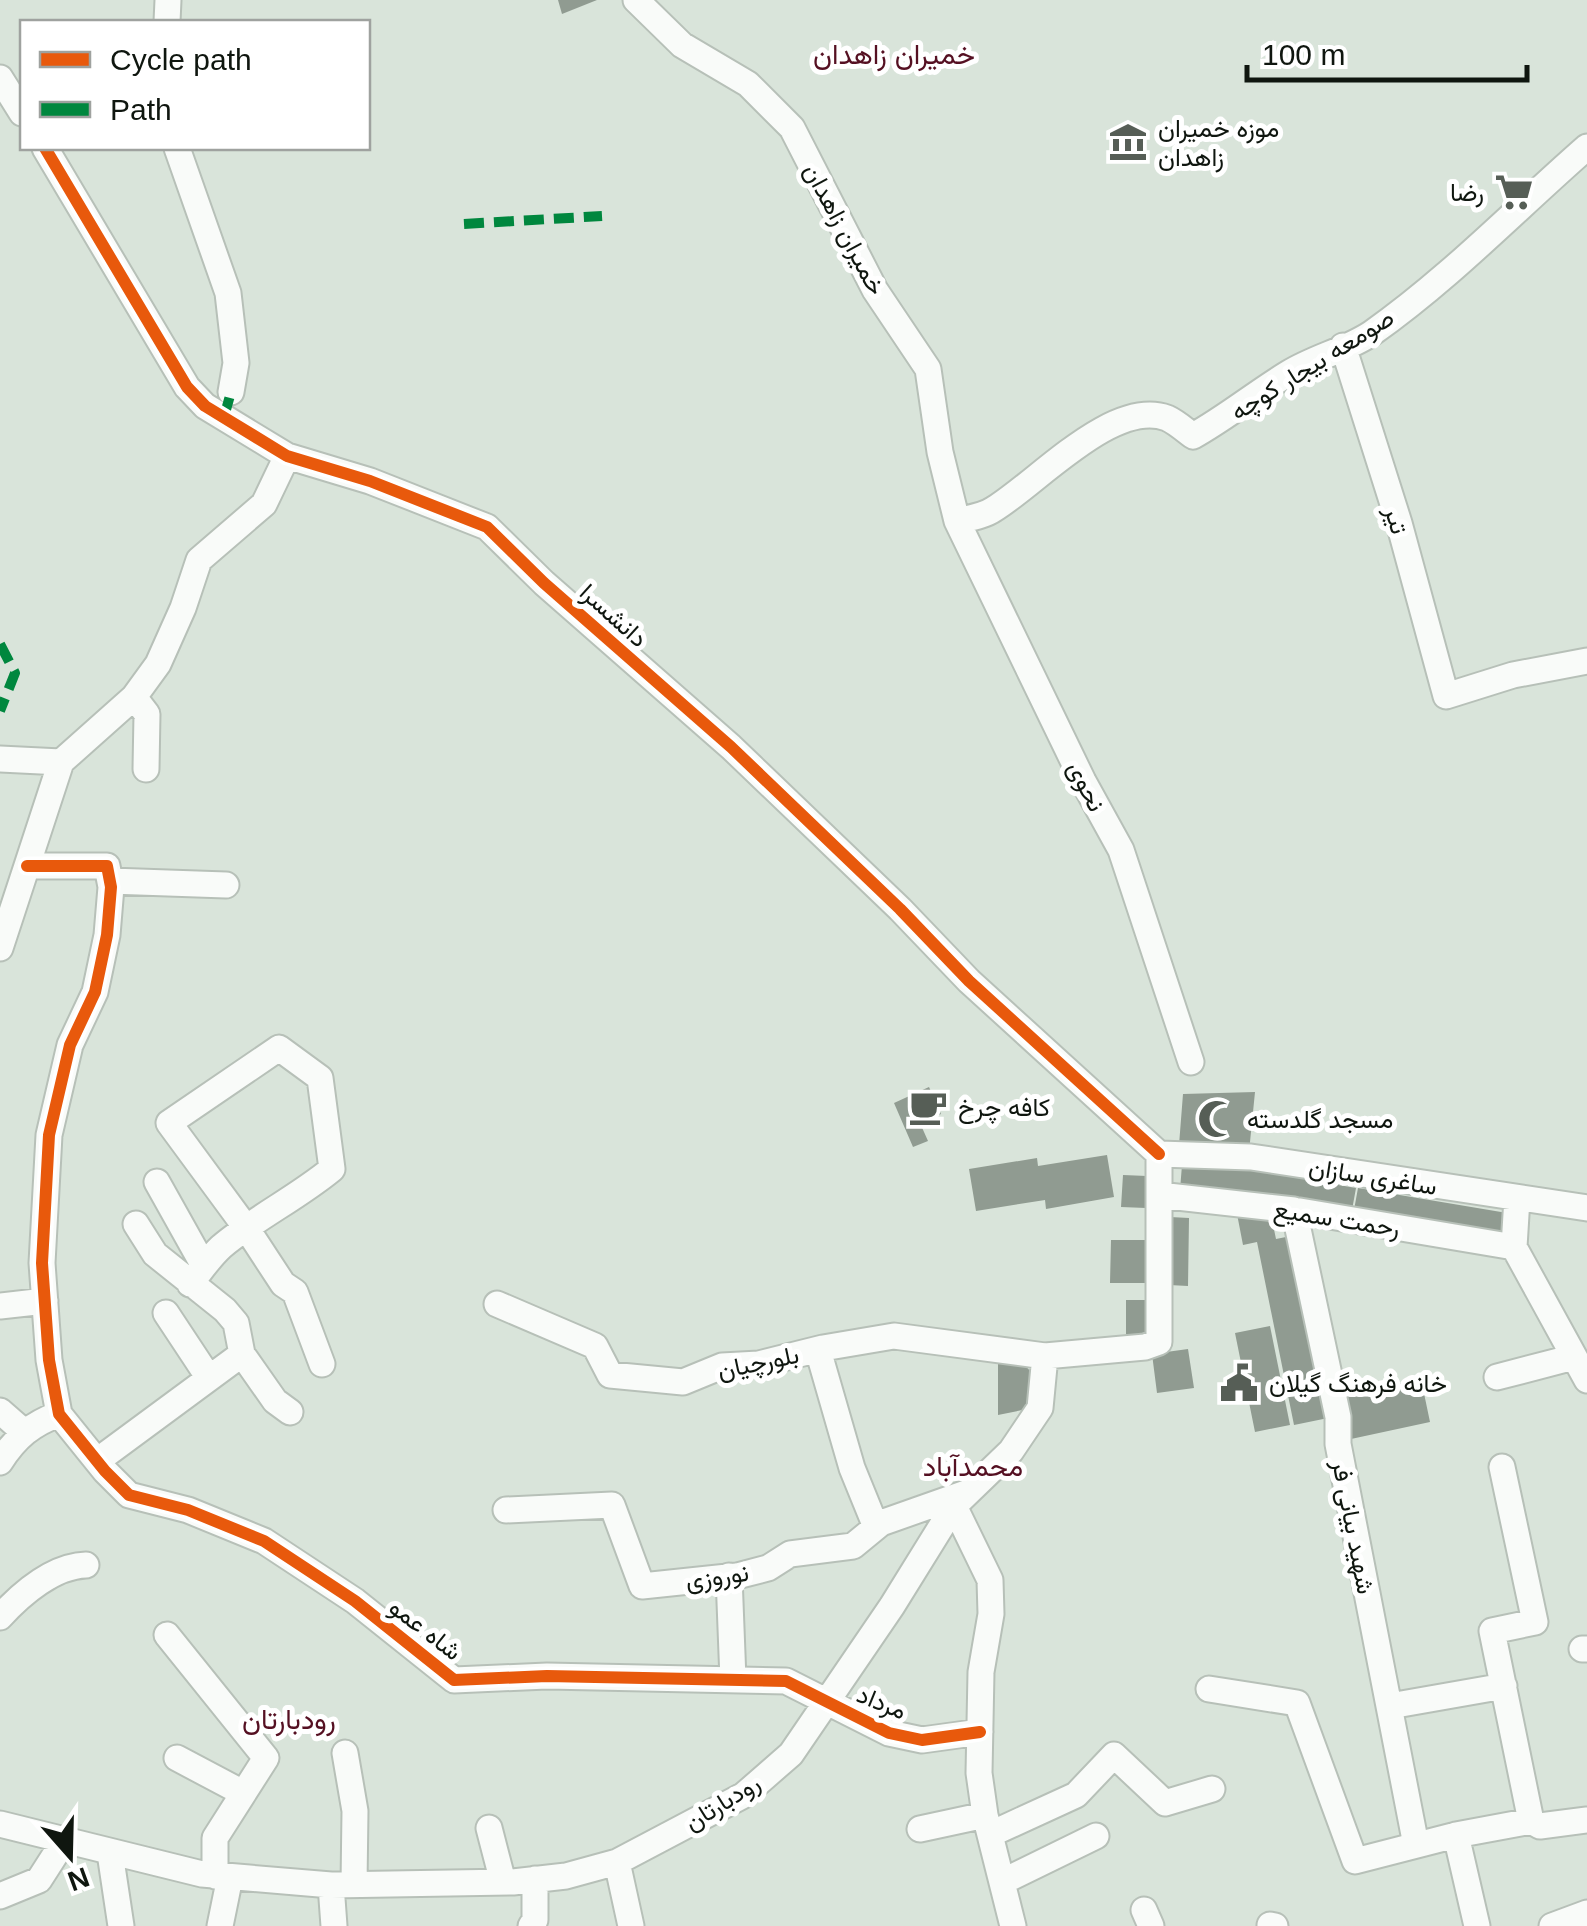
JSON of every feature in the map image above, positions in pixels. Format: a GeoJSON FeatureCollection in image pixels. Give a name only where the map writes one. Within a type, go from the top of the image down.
{"type":"FeatureCollection","features":[{"type":"Feature","properties":{"kind":"street","name":"خمیران زاهدان"},"geometry":{"type":"LineString","coordinates":[[636,0],[682,44],[748,84],[792,128],[875,290],[928,369],[940,452],[957,521]]}},
{"type":"Feature","properties":{"kind":"street"},"geometry":{"type":"LineString","coordinates":[[0,78],[20,110]]}},
{"type":"Feature","properties":{"kind":"street","name":"صومعه بیجار کوچه"},"geometry":{"type":"LineString","coordinates":[[957,521],[990,512],[1041,476],[1087,436],[1141,415],[1167,418],[1192,436],[1290,372],[1369,335],[1498,230],[1587,147]]}},
{"type":"Feature","properties":{"kind":"street","name":"دانشسرا"},"geometry":{"type":"LineString","coordinates":[[46,150],[187,387],[205,406],[287,456],[370,481],[488,526],[544,583],[730,747],[900,909],[969,981],[1159,1154]]}},
{"type":"Feature","properties":{"kind":"street"},"geometry":{"type":"LineString","coordinates":[[179,150],[228,293],[236,363],[231,392]]}},
{"type":"Feature","properties":{"kind":"street","name":"تیر"},"geometry":{"type":"LineString","coordinates":[[1343,346],[1446,696],[1512,675],[1587,661]]}},
{"type":"Feature","properties":{"kind":"street"},"geometry":{"type":"LineString","coordinates":[[2,934],[61,762],[134,697],[158,664],[199,560],[264,504],[287,456]]}},
{"type":"Feature","properties":{"kind":"street","name":"نحوی"},"geometry":{"type":"LineString","coordinates":[[957,521],[1084,781],[1122,850],[1191,1062]]}},
{"type":"Feature","properties":{"kind":"street"},"geometry":{"type":"LineString","coordinates":[[134,697],[147,714],[146,769]]}},
{"type":"Feature","properties":{"kind":"street"},"geometry":{"type":"LineString","coordinates":[[0,759],[61,762]]}},
{"type":"Feature","properties":{"kind":"street"},"geometry":{"type":"LineString","coordinates":[[0,1462],[24,1432],[59,1414],[49,1360],[42,1264],[49,1136],[70,1045],[95,992],[106,935],[110,881],[107,866],[27,866]]}},
{"type":"Feature","properties":{"kind":"street"},"geometry":{"type":"LineString","coordinates":[[110,881],[226,885]]}},
{"type":"Feature","properties":{"kind":"street"},"geometry":{"type":"LineString","coordinates":[[197,1275],[221,1247],[247,1228],[332,1169],[320,1078],[280,1048],[169,1123],[247,1228],[283,1284],[295,1292],[322,1364]]}},
{"type":"Feature","properties":{"kind":"street"},"geometry":{"type":"LineString","coordinates":[[1045,1356],[1145,1347],[1158,1342],[1159,1154]]}},
{"type":"Feature","properties":{"kind":"street","name":"ساغری سازان"},"geometry":{"type":"LineString","coordinates":[[1159,1154],[1250,1157],[1587,1208]]}},
{"type":"Feature","properties":{"kind":"street"},"geometry":{"type":"LineString","coordinates":[[156,1182],[197,1275],[236,1324],[242,1354],[276,1401],[290,1412]]}},
{"type":"Feature","properties":{"kind":"street","name":"رحمت سمیع"},"geometry":{"type":"LineString","coordinates":[[1159,1194],[1294,1210],[1514,1247]]}},
{"type":"Feature","properties":{"kind":"street"},"geometry":{"type":"LineString","coordinates":[[1516,1198],[1514,1247],[1587,1380]]}},
{"type":"Feature","properties":{"kind":"street","name":"شهید بیانی فر"},"geometry":{"type":"LineString","coordinates":[[1294,1210],[1338,1417],[1338,1444],[1416,1845]]}},
{"type":"Feature","properties":{"kind":"street"},"geometry":{"type":"LineString","coordinates":[[136,1224],[155,1254],[197,1275]]}},
{"type":"Feature","properties":{"kind":"street"},"geometry":{"type":"LineString","coordinates":[[0,1306],[45,1301]]}},
{"type":"Feature","properties":{"kind":"street","name":"بلورچیان"},"geometry":{"type":"LineString","coordinates":[[497,1304],[595,1346],[610,1375],[683,1382],[722,1366],[759,1364],[894,1336],[1045,1356]]}},
{"type":"Feature","properties":{"kind":"street"},"geometry":{"type":"LineString","coordinates":[[166,1314],[209,1378]]}},
{"type":"Feature","properties":{"kind":"street"},"geometry":{"type":"LineString","coordinates":[[818,1350],[852,1468],[876,1527]]}},
{"type":"Feature","properties":{"kind":"street"},"geometry":{"type":"LineString","coordinates":[[97,1461],[242,1354]]}},
{"type":"Feature","properties":{"kind":"street","name":"رودبارتان"},"geometry":{"type":"LineString","coordinates":[[6,1822],[110,1853],[222,1876],[342,1884],[504,1882],[566,1876],[618,1862],[744,1795],[792,1754],[960,1500],[1011,1452],[1040,1408],[1045,1356]]}},
{"type":"Feature","properties":{"kind":"street"},"geometry":{"type":"LineString","coordinates":[[1497,1377],[1574,1356]]}},
{"type":"Feature","properties":{"kind":"street"},"geometry":{"type":"LineString","coordinates":[[0,1410],[24,1432]]}},
{"type":"Feature","properties":{"kind":"street","name":"شاه عمو"},"geometry":{"type":"LineString","coordinates":[[59,1414],[129,1495],[188,1510],[264,1541],[355,1601],[454,1680],[547,1676],[786,1681],[827,1703]]}},
{"type":"Feature","properties":{"kind":"street"},"geometry":{"type":"LineString","coordinates":[[1502,1466],[1535,1622],[1492,1632],[1532,1821]]}},
{"type":"Feature","properties":{"kind":"street"},"geometry":{"type":"LineString","coordinates":[[960,1500],[990,1580],[981,1672],[980,1774],[1013,1926]]}},
{"type":"Feature","properties":{"kind":"street","name":"نوروزی"},"geometry":{"type":"LineString","coordinates":[[506,1510],[612,1505],[642,1586],[729,1576],[768,1568],[790,1554],[853,1546],[881,1522],[960,1500]]}},
{"type":"Feature","properties":{"kind":"street"},"geometry":{"type":"LineString","coordinates":[[0,1616],[36,1585],[72,1566],[86,1565]]}},
{"type":"Feature","properties":{"kind":"street"},"geometry":{"type":"LineString","coordinates":[[729,1576],[732,1680]]}},
{"type":"Feature","properties":{"kind":"street"},"geometry":{"type":"LineString","coordinates":[[167,1635],[266,1758],[215,1838],[222,1876],[220,1926]]}},
{"type":"Feature","properties":{"kind":"street"},"geometry":{"type":"LineString","coordinates":[[1390,1706],[1504,1686]]}},
{"type":"Feature","properties":{"kind":"street"},"geometry":{"type":"LineString","coordinates":[[1209,1690],[1297,1702],[1356,1862],[1456,1835],[1532,1821],[1540,1826],[1587,1820]]}},
{"type":"Feature","properties":{"kind":"street","name":"مرداد"},"geometry":{"type":"LineString","coordinates":[[827,1703],[889,1733],[922,1740],[980,1732]]}},
{"type":"Feature","properties":{"kind":"street"},"geometry":{"type":"LineString","coordinates":[[334,1926],[355,1811],[345,1753]]}},
{"type":"Feature","properties":{"kind":"street"},"geometry":{"type":"LineString","coordinates":[[920,1829],[988,1824],[1076,1795],[1114,1756],[1165,1803],[1212,1789]]}},
{"type":"Feature","properties":{"kind":"street"},"geometry":{"type":"LineString","coordinates":[[177,1758],[243,1794]]}},
{"type":"Feature","properties":{"kind":"street"},"geometry":{"type":"LineString","coordinates":[[489,1828],[504,1882]]}},
{"type":"Feature","properties":{"kind":"street"},"geometry":{"type":"LineString","coordinates":[[1456,1835],[1477,1926]]}},
{"type":"Feature","properties":{"kind":"street"},"geometry":{"type":"LineString","coordinates":[[1002,1882],[1096,1836]]}},
{"type":"Feature","properties":{"kind":"street"},"geometry":{"type":"LineString","coordinates":[[0,1896],[40,1880],[64,1840]]}},
{"type":"Feature","properties":{"kind":"street"},"geometry":{"type":"LineString","coordinates":[[110,1853],[122,1926]]}},
{"type":"Feature","properties":{"kind":"street"},"geometry":{"type":"LineString","coordinates":[[618,1862],[631,1926]]}},
{"type":"Feature","properties":{"kind":"street"},"geometry":{"type":"LineString","coordinates":[[531,1926],[535,1920],[535,1879]]}},
{"type":"Feature","properties":{"kind":"street"},"geometry":{"type":"LineString","coordinates":[[1552,1926],[1587,1913]]}},
{"type":"Feature","properties":{"kind":"building"},"geometry":{"type":"Polygon","coordinates":[[[558,0],[597,0],[562,14],[558,0]]]}},
{"type":"Feature","properties":{"kind":"building"},"geometry":{"type":"Polygon","coordinates":[[[929,1087],[941,1114],[920,1123],[928,1141],[913,1147],[894,1103],[929,1087]]]}},
{"type":"Feature","properties":{"kind":"building","name":"مسجد گلدسته"},"geometry":{"type":"Polygon","coordinates":[[[1255,1092],[1249,1152],[1179,1145],[1183,1094],[1255,1092]]]}},
{"type":"Feature","properties":{"kind":"building"},"geometry":{"type":"Polygon","coordinates":[[[1107,1155],[1114,1197],[1046,1209],[1045,1200],[976,1211],[969,1169],[1037,1158],[1038,1166],[1107,1155]]]}},
{"type":"Feature","properties":{"kind":"building"},"geometry":{"type":"Polygon","coordinates":[[[1182,1165],[1251,1170],[1356,1188],[1352,1210],[1180,1190],[1182,1165]]]}},
{"type":"Feature","properties":{"kind":"building"},"geometry":{"type":"Polygon","coordinates":[[[1123,1175],[1147,1176],[1146,1208],[1121,1207],[1123,1175]]]}},
{"type":"Feature","properties":{"kind":"building"},"geometry":{"type":"Polygon","coordinates":[[[1358,1188],[1513,1214],[1510,1236],[1354,1210],[1358,1188]]]}},
{"type":"Feature","properties":{"kind":"building"},"geometry":{"type":"Polygon","coordinates":[[[1237,1214],[1271,1215],[1276,1239],[1296,1235],[1333,1417],[1294,1425],[1257,1242],[1243,1245],[1237,1214]]]}},
{"type":"Feature","properties":{"kind":"building"},"geometry":{"type":"Polygon","coordinates":[[[1170,1217],[1189,1218],[1188,1286],[1169,1285],[1170,1217]]]}},
{"type":"Feature","properties":{"kind":"building"},"geometry":{"type":"Polygon","coordinates":[[[1111,1240],[1155,1240],[1154,1283],[1110,1283],[1111,1240]]]}},
{"type":"Feature","properties":{"kind":"building"},"geometry":{"type":"Polygon","coordinates":[[[1126,1300],[1151,1300],[1151,1335],[1126,1334],[1126,1300]]]}},
{"type":"Feature","properties":{"kind":"building"},"geometry":{"type":"Polygon","coordinates":[[[1270,1326],[1290,1425],[1255,1432],[1235,1333],[1270,1326]]]}},
{"type":"Feature","properties":{"kind":"building"},"geometry":{"type":"Polygon","coordinates":[[[1188,1349],[1194,1388],[1157,1393],[1152,1354],[1188,1349]]]}},
{"type":"Feature","properties":{"kind":"building"},"geometry":{"type":"Polygon","coordinates":[[[998,1361],[1022,1362],[1031,1372],[1032,1408],[998,1415],[998,1361]]]}},
{"type":"Feature","properties":{"kind":"building"},"geometry":{"type":"Polygon","coordinates":[[[1421,1379],[1430,1422],[1351,1439],[1342,1395],[1421,1379]]]}},
{"type":"Feature","properties":{"kind":"marked path"},"geometry":{"type":"LineString","coordinates":[[464,224],[602,216]]}},
{"type":"Feature","properties":{"kind":"marked path"},"geometry":{"type":"LineString","coordinates":[[224,417],[231,392]]}},
{"type":"Feature","properties":{"kind":"marked path"},"geometry":{"type":"LineString","coordinates":[[0,644],[15,673],[0,711]]}},
{"type":"Feature","properties":{"kind":"cycle path"},"geometry":{"type":"LineString","coordinates":[[46,150],[187,387],[205,406],[287,456],[370,481],[487,527],[544,583],[731,747],[969,981],[1159,1154]]}},
{"type":"Feature","properties":{"kind":"cycle path"},"geometry":{"type":"LineString","coordinates":[[27,866],[107,866],[111,887],[107,935],[95,992],[70,1045],[49,1135],[42,1263],[49,1360],[59,1414],[129,1495],[188,1510],[264,1541],[355,1601],[454,1680],[547,1676],[786,1681],[889,1733],[922,1740],[980,1732]]}},
{"type":"Feature","properties":{"kind":"place","name":"موزه خمیران زاهدان"},"geometry":{"type":"Point","coordinates":[1128,142]}},
{"type":"Feature","properties":{"kind":"place","name":"رضا"},"geometry":{"type":"Point","coordinates":[1514,192]}},
{"type":"Feature","properties":{"kind":"place","name":"کافه چرخ"},"geometry":{"type":"Point","coordinates":[928,1107]}},
{"type":"Feature","properties":{"kind":"place","name":"مسجد گلدسته"},"geometry":{"type":"Point","coordinates":[1217,1119]}},
{"type":"Feature","properties":{"kind":"place","name":"خانه فرهنگ گیلان"},"geometry":{"type":"Point","coordinates":[1239,1383]}},
{"type":"Feature","properties":{"kind":"district","name":"خمیران زاهدان"},"geometry":{"type":"Point","coordinates":[894,54]}},
{"type":"Feature","properties":{"kind":"district","name":"محمدآباد"},"geometry":{"type":"Point","coordinates":[973,1466]}},
{"type":"Feature","properties":{"kind":"district","name":"رودبارتان"},"geometry":{"type":"Point","coordinates":[289,1719]}}]}
